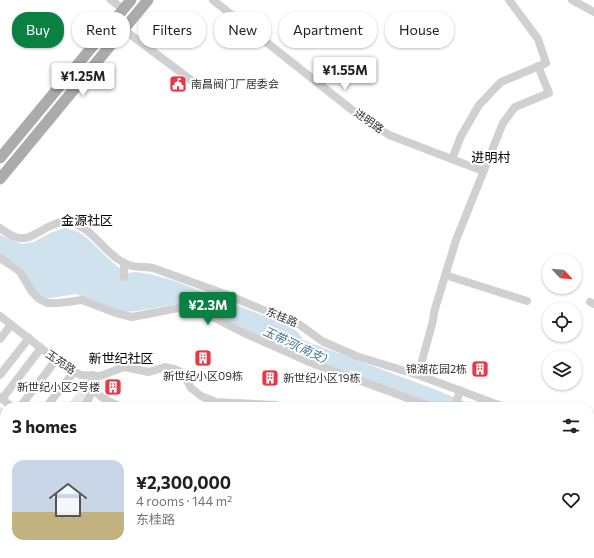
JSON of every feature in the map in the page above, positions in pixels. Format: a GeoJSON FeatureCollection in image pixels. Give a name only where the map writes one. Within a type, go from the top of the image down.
{"type":"FeatureCollection","features":[{"type":"Feature","properties":{"kind":"main road"},"geometry":{"type":"LineString","coordinates":[[0,158],[131,0]]}},
{"type":"Feature","properties":{"kind":"main road"},"geometry":{"type":"LineString","coordinates":[[0,168],[139,0]]}},
{"type":"Feature","properties":{"kind":"main road"},"geometry":{"type":"LineString","coordinates":[[130,22],[148,0]]}},
{"type":"Feature","properties":{"kind":"main road"},"geometry":{"type":"LineString","coordinates":[[0,146],[66,70],[118,2]]}},
{"type":"Feature","properties":{"kind":"main road"},"geometry":{"type":"LineString","coordinates":[[0,180],[108,48]]}},
{"type":"Feature","properties":{"kind":"street","name":"进明路"},"geometry":{"type":"LineString","coordinates":[[213,0],[352,110],[389,135],[484,171]]}},
{"type":"Feature","properties":{"kind":"street"},"geometry":{"type":"LineString","coordinates":[[452,159],[461,136],[478,105],[501,82],[546,63],[538,39],[509,0]]}},
{"type":"Feature","properties":{"kind":"street"},"geometry":{"type":"LineString","coordinates":[[572,0],[594,12]]}},
{"type":"Feature","properties":{"kind":"street"},"geometry":{"type":"LineString","coordinates":[[130,34],[195,83]]}},
{"type":"Feature","properties":{"kind":"street"},"geometry":{"type":"LineString","coordinates":[[418,375],[433,321],[434,312],[456,240],[503,123],[515,107],[549,92],[538,66]]}},
{"type":"Feature","properties":{"kind":"street","name":"东桂路"},"geometry":{"type":"LineString","coordinates":[[0,228],[12,236],[28,238],[61,221],[70,222],[90,233],[117,259],[124,263],[132,266],[153,268],[226,294],[300,325],[322,341],[356,356],[418,375],[489,402]]}},
{"type":"Feature","properties":{"kind":"street"},"geometry":{"type":"LineString","coordinates":[[0,258],[20,272],[32,292],[39,299],[47,303],[82,300],[125,312],[132,317],[189,306],[193,307],[244,333],[314,364],[418,402]]}},
{"type":"Feature","properties":{"kind":"street"},"geometry":{"type":"LineString","coordinates":[[124,263],[124,276]]}},
{"type":"Feature","properties":{"kind":"street"},"geometry":{"type":"LineString","coordinates":[[445,276],[527,301]]}},
{"type":"Feature","properties":{"kind":"street","name":"玉苑路"},"geometry":{"type":"LineString","coordinates":[[0,316],[71,371],[81,375],[100,376],[124,367],[149,372],[165,367],[183,373],[191,388],[201,396],[216,402]]}},
{"type":"Feature","properties":{"kind":"street"},"geometry":{"type":"LineString","coordinates":[[0,339],[11,325]]}},
{"type":"Feature","properties":{"kind":"street"},"geometry":{"type":"LineString","coordinates":[[0,375],[28,338]]}},
{"type":"Feature","properties":{"kind":"street"},"geometry":{"type":"LineString","coordinates":[[1,398],[41,348]]}},
{"type":"Feature","properties":{"kind":"street"},"geometry":{"type":"LineString","coordinates":[[24,402],[56,360]]}},
{"type":"Feature","properties":{"kind":"street"},"geometry":{"type":"LineString","coordinates":[[49,402],[71,371]]}},
{"type":"Feature","properties":{"kind":"street"},"geometry":{"type":"LineString","coordinates":[[92,375],[92,385],[95,391],[101,397],[111,402]]}},
{"type":"Feature","properties":{"kind":"street"},"geometry":{"type":"LineString","coordinates":[[457,402],[460,392]]}},
{"type":"Feature","properties":{"kind":"street"},"geometry":{"type":"LineString","coordinates":[[87,402],[90,396]]}},
{"type":"Feature","properties":{"kind":"shaded area"},"geometry":{"type":"Polygon","coordinates":[[[81,388],[89,396],[85,402],[70,402],[81,388]]]}},
{"type":"Feature","properties":{"kind":"water","name":"玉带河(南支)"},"geometry":{"type":"Polygon","coordinates":[[[65,228],[78,232],[120,268],[121,274],[135,272],[150,274],[175,281],[280,322],[297,331],[303,340],[466,402],[425,402],[329,369],[187,302],[137,311],[122,312],[76,294],[45,299],[33,289],[18,265],[0,254],[0,235],[22,244],[34,242],[50,233],[65,228]]]}},
{"type":"Feature","properties":{"kind":"place","name":"南昌阀门厂居委会"},"geometry":{"type":"Point","coordinates":[178,84]}},
{"type":"Feature","properties":{"kind":"place","name":"新世纪小区09栋"},"geometry":{"type":"Point","coordinates":[203,358]}},
{"type":"Feature","properties":{"kind":"place","name":"锦湖花园2栋"},"geometry":{"type":"Point","coordinates":[480,369]}},
{"type":"Feature","properties":{"kind":"place","name":"新世纪小区19栋"},"geometry":{"type":"Point","coordinates":[270,378]}},
{"type":"Feature","properties":{"kind":"place","name":"新世纪小区2号楼"},"geometry":{"type":"Point","coordinates":[113,387]}},
{"type":"Feature","properties":{"kind":"district","name":"进明村"},"geometry":{"type":"Point","coordinates":[491,157]}},
{"type":"Feature","properties":{"kind":"district","name":"金源社区"},"geometry":{"type":"Point","coordinates":[87,220]}},
{"type":"Feature","properties":{"kind":"district","name":"新世纪社区"},"geometry":{"type":"Point","coordinates":[121,358]}}]}
